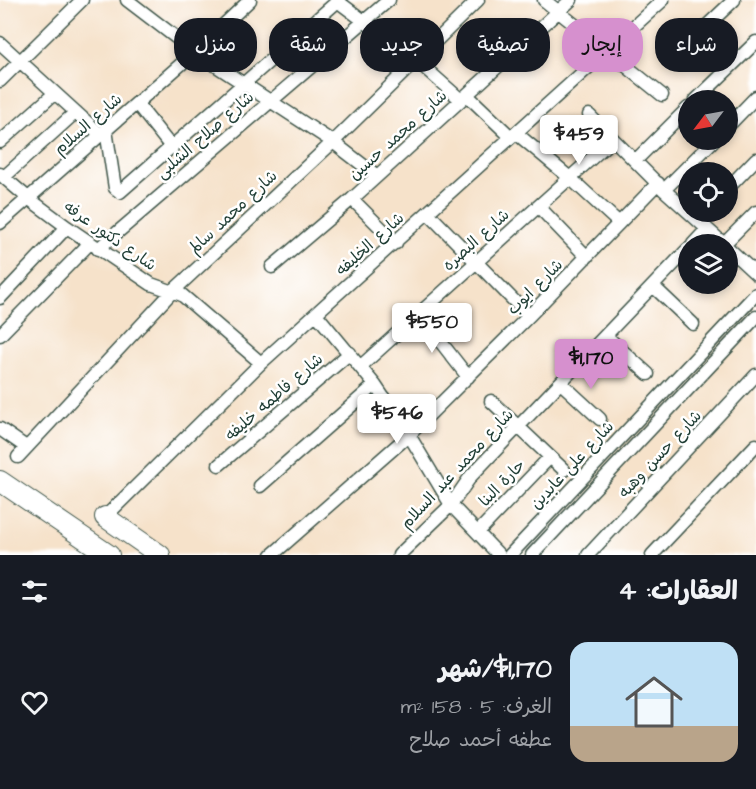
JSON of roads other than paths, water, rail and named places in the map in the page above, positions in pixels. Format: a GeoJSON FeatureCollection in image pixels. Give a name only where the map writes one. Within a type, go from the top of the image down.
{"type":"FeatureCollection","features":[{"type":"Feature","properties":{"kind":"main road"},"geometry":{"type":"LineString","coordinates":[[0,481],[109,555]]}},
{"type":"Feature","properties":{"kind":"main road"},"geometry":{"type":"LineString","coordinates":[[105,517],[160,555]]}},
{"type":"Feature","properties":{"kind":"street"},"geometry":{"type":"LineString","coordinates":[[0,81],[82,0]]}},
{"type":"Feature","properties":{"kind":"street"},"geometry":{"type":"LineString","coordinates":[[127,0],[174,36]]}},
{"type":"Feature","properties":{"kind":"street","name":"شارع السلام"},"geometry":{"type":"LineString","coordinates":[[231,18],[250,0]]}},
{"type":"Feature","properties":{"kind":"street"},"geometry":{"type":"LineString","coordinates":[[0,43],[76,112],[104,132],[117,191],[123,190],[172,148],[338,0],[361,18]]}},
{"type":"Feature","properties":{"kind":"street","name":"شارع صلاح الشلبى"},"geometry":{"type":"LineString","coordinates":[[368,18],[389,0]]}},
{"type":"Feature","properties":{"kind":"street","name":"شارع محمد سالم"},"geometry":{"type":"LineString","coordinates":[[444,33],[478,0]]}},
{"type":"Feature","properties":{"kind":"street"},"geometry":{"type":"LineString","coordinates":[[544,0],[566,18]]}},
{"type":"Feature","properties":{"kind":"street","name":"شارع محمد حسين"},"geometry":{"type":"LineString","coordinates":[[272,267],[352,199],[572,0]]}},
{"type":"Feature","properties":{"kind":"street","name":"شارع الخليفه"},"geometry":{"type":"LineString","coordinates":[[643,18],[663,0]]}},
{"type":"Feature","properties":{"kind":"street"},"geometry":{"type":"LineString","coordinates":[[715,18],[734,0]]}},
{"type":"Feature","properties":{"kind":"street","name":"شارع صلاح الشلبى"},"geometry":{"type":"LineString","coordinates":[[0,335],[94,246],[360,25]]}},
{"type":"Feature","properties":{"kind":"street"},"geometry":{"type":"LineString","coordinates":[[706,90],[756,42]]}},
{"type":"Feature","properties":{"kind":"street","name":"شارع السلام"},"geometry":{"type":"LineString","coordinates":[[0,223],[174,71]]}},
{"type":"Feature","properties":{"kind":"street"},"geometry":{"type":"LineString","coordinates":[[224,72],[333,142],[377,176]]}},
{"type":"Feature","properties":{"kind":"street","name":"شارع محمد سالم"},"geometry":{"type":"LineString","coordinates":[[0,429],[22,452],[172,291],[333,142],[404,72]]}},
{"type":"Feature","properties":{"kind":"street"},"geometry":{"type":"LineString","coordinates":[[431,72],[570,178],[619,223]]}},
{"type":"Feature","properties":{"kind":"street","name":"شارع الخليفه"},"geometry":{"type":"LineString","coordinates":[[105,517],[261,363],[317,315],[584,72]]}},
{"type":"Feature","properties":{"kind":"street"},"geometry":{"type":"LineString","coordinates":[[633,72],[662,95]]}},
{"type":"Feature","properties":{"kind":"street"},"geometry":{"type":"LineString","coordinates":[[0,142],[55,93]]}},
{"type":"Feature","properties":{"kind":"street"},"geometry":{"type":"LineString","coordinates":[[738,116],[756,97]]}},
{"type":"Feature","properties":{"kind":"street"},"geometry":{"type":"LineString","coordinates":[[137,104],[172,148]]}},
{"type":"Feature","properties":{"kind":"street"},"geometry":{"type":"LineString","coordinates":[[2,176],[76,112]]}},
{"type":"Feature","properties":{"kind":"street"},"geometry":{"type":"LineString","coordinates":[[589,115],[661,187],[678,199]]}},
{"type":"Feature","properties":{"kind":"street"},"geometry":{"type":"LineString","coordinates":[[635,161],[678,118]]}},
{"type":"Feature","properties":{"kind":"street","name":"شارع البصره"},"geometry":{"type":"LineString","coordinates":[[361,366],[613,139]]}},
{"type":"Feature","properties":{"kind":"street","name":"شارع ايوب"},"geometry":{"type":"LineString","coordinates":[[272,555],[409,435],[619,223],[703,150]]}},
{"type":"Feature","properties":{"kind":"street"},"geometry":{"type":"LineString","coordinates":[[738,178],[756,159]]}},
{"type":"Feature","properties":{"kind":"street","name":"شارع دكتور عرفه"},"geometry":{"type":"LineString","coordinates":[[2,176],[67,227],[151,284],[182,295],[261,363]]}},
{"type":"Feature","properties":{"kind":"street"},"geometry":{"type":"LineString","coordinates":[[352,199],[396,243]]}},
{"type":"Feature","properties":{"kind":"street"},"geometry":{"type":"LineString","coordinates":[[538,207],[587,256]]}},
{"type":"Feature","properties":{"kind":"street"},"geometry":{"type":"LineString","coordinates":[[734,234],[756,212]]}},
{"type":"Feature","properties":{"kind":"street"},"geometry":{"type":"LineString","coordinates":[[428,213],[529,316]]}},
{"type":"Feature","properties":{"kind":"street"},"geometry":{"type":"LineString","coordinates":[[704,222],[713,234]]}},
{"type":"Feature","properties":{"kind":"street"},"geometry":{"type":"LineString","coordinates":[[0,298],[67,227]]}},
{"type":"Feature","properties":{"kind":"street"},"geometry":{"type":"LineString","coordinates":[[702,234],[707,229]]}},
{"type":"Feature","properties":{"kind":"street"},"geometry":{"type":"LineString","coordinates":[[738,257],[756,274]]}},
{"type":"Feature","properties":{"kind":"street","name":"شارع محمد عبد السلام"},"geometry":{"type":"LineString","coordinates":[[399,555],[451,505],[471,476],[678,260]]}},
{"type":"Feature","properties":{"kind":"street"},"geometry":{"type":"LineString","coordinates":[[653,286],[693,324]]}},
{"type":"Feature","properties":{"kind":"street","name":"شارع على عابدين"},"geometry":{"type":"LineString","coordinates":[[510,555],[756,294]]}},
{"type":"Feature","properties":{"kind":"street"},"geometry":{"type":"LineString","coordinates":[[419,314],[468,377]]}},
{"type":"Feature","properties":{"kind":"street"},"geometry":{"type":"LineString","coordinates":[[317,315],[375,385],[409,435],[451,505],[499,555]]}},
{"type":"Feature","properties":{"kind":"street"},"geometry":{"type":"LineString","coordinates":[[532,555],[756,317]]}},
{"type":"Feature","properties":{"kind":"street"},"geometry":{"type":"LineString","coordinates":[[606,336],[648,374]]}},
{"type":"Feature","properties":{"kind":"street","name":"شارع فاطمه خليفه"},"geometry":{"type":"LineString","coordinates":[[219,465],[350,353]]}},
{"type":"Feature","properties":{"kind":"street","name":"شارع حسن وهبه"},"geometry":{"type":"LineString","coordinates":[[588,555],[756,375]]}},
{"type":"Feature","properties":{"kind":"street"},"geometry":{"type":"LineString","coordinates":[[561,383],[600,419]]}},
{"type":"Feature","properties":{"kind":"street"},"geometry":{"type":"LineString","coordinates":[[260,486],[375,385]]}},
{"type":"Feature","properties":{"kind":"street"},"geometry":{"type":"LineString","coordinates":[[492,401],[564,470]]}},
{"type":"Feature","properties":{"kind":"street"},"geometry":{"type":"LineString","coordinates":[[652,555],[756,445]]}},
{"type":"Feature","properties":{"kind":"street","name":"حارة البنا"},"geometry":{"type":"LineString","coordinates":[[478,532],[550,457]]}}]}
